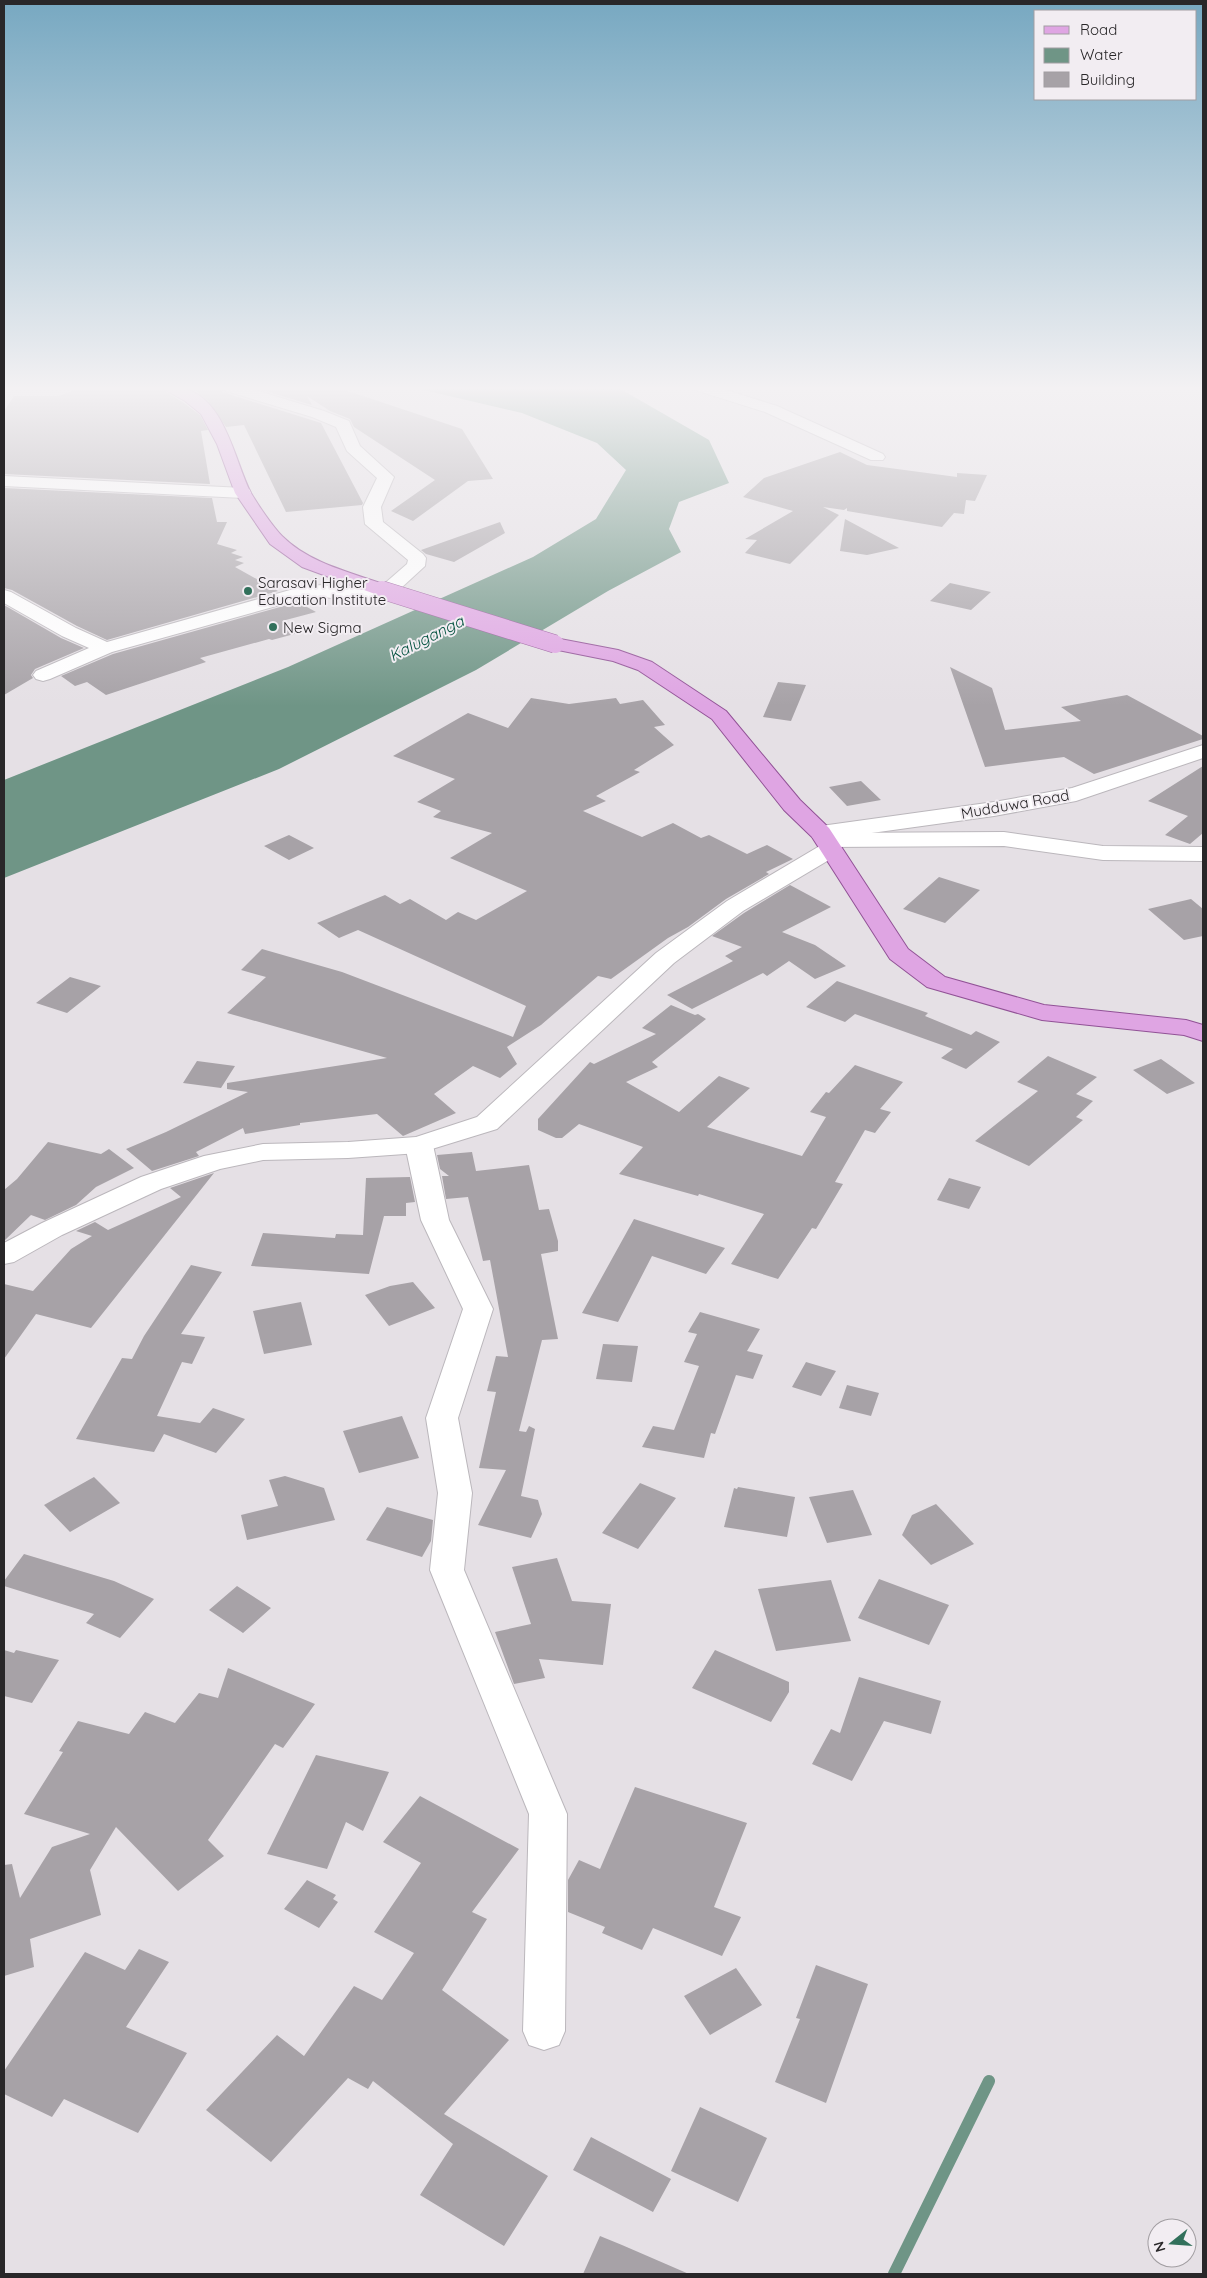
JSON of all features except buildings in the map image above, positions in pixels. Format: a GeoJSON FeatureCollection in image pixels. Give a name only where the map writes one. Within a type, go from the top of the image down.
{"type":"FeatureCollection","features":[{"type":"Feature","properties":{"kind":"main road"},"geometry":{"type":"LineString","coordinates":[[242,493],[276,540],[308,563],[382,590],[555,644],[618,656],[645,666],[719,716],[792,805],[826,841],[899,954],[936,982],[1042,1012],[1186,1028],[1203,1034]]}},
{"type":"Feature","properties":{"kind":"street"},"geometry":{"type":"LineString","coordinates":[[43,675],[105,648],[304,592],[324,591],[367,597],[382,596],[416,566],[417,558],[374,524],[372,507],[378,493]]}},
{"type":"Feature","properties":{"kind":"street"},"geometry":{"type":"LineString","coordinates":[[4,596],[70,632],[105,648]]}},
{"type":"Feature","properties":{"kind":"street","name":"Mudduwa Road"},"geometry":{"type":"LineString","coordinates":[[826,841],[1076,794],[1203,752]]}},
{"type":"Feature","properties":{"kind":"street"},"geometry":{"type":"LineString","coordinates":[[4,1255],[52,1229],[151,1183],[214,1162],[263,1152],[348,1150],[419,1145],[487,1123],[665,958],[826,841],[1004,839],[1103,853],[1203,854]]}},
{"type":"Feature","properties":{"kind":"street"},"geometry":{"type":"LineString","coordinates":[[419,1145],[435,1220],[478,1309],[442,1418],[455,1493],[446,1570],[548,1814],[544,2031]]}},
{"type":"Feature","properties":{"kind":"water","name":"Kaluganga"},"geometry":{"type":"Polygon","coordinates":[[[612,493],[702,493],[679,502],[669,529],[681,552],[608,591],[476,670],[279,769],[4,878],[4,780],[288,667],[533,557],[596,519],[612,493]]]}},
{"type":"Feature","properties":{"kind":"waterway"},"geometry":{"type":"LineString","coordinates":[[894,2274],[989,2081]]}},
{"type":"Feature","properties":{"kind":"place","name":"Sarasavi Higher Education Institute"},"geometry":{"type":"Point","coordinates":[248,591]}},
{"type":"Feature","properties":{"kind":"place","name":"New Sigma"},"geometry":{"type":"Point","coordinates":[273,627]}}]}
